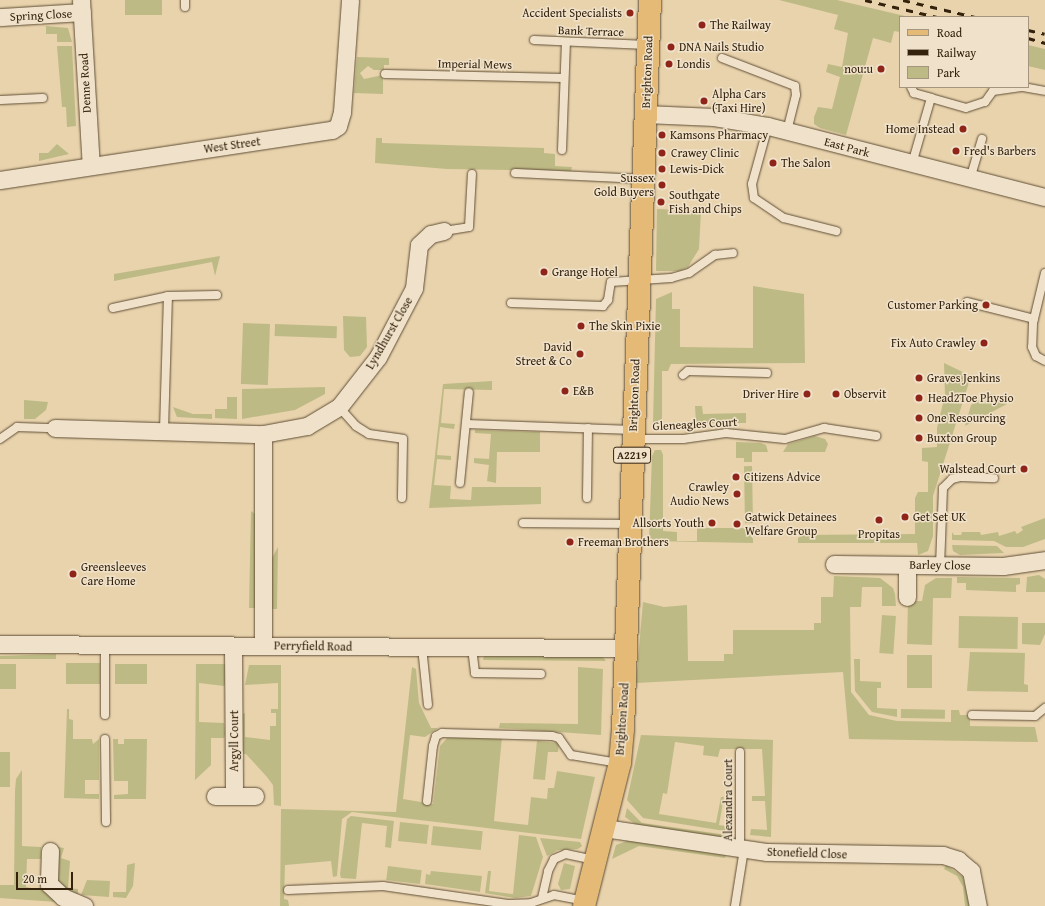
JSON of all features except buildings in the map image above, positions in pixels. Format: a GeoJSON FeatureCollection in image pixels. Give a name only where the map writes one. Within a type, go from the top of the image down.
{"type":"FeatureCollection","features":[{"type":"Feature","properties":{"kind":"main road","name":"Brighton Road"},"geometry":{"type":"LineString","coordinates":[[584,904],[620,763],[626,648],[629,524],[650,0]]}},
{"type":"Feature","properties":{"kind":"street","name":"West Street"},"geometry":{"type":"LineString","coordinates":[[0,180],[332,130],[338,126],[342,112],[350,0]]}},
{"type":"Feature","properties":{"kind":"street","name":"Denne Road"},"geometry":{"type":"LineString","coordinates":[[82,6],[90,166]]}},
{"type":"Feature","properties":{"kind":"street","name":"Spring Close"},"geometry":{"type":"LineString","coordinates":[[0,17],[82,6]]}},
{"type":"Feature","properties":{"kind":"street","name":"East Park"},"geometry":{"type":"LineString","coordinates":[[646,114],[714,117],[768,126],[1045,198]]}},
{"type":"Feature","properties":{"kind":"street","name":"Lyndhurst Close"},"geometry":{"type":"LineString","coordinates":[[55,428],[263,434],[302,428],[339,407],[378,357],[414,288],[419,245],[431,234],[444,231]]}},
{"type":"Feature","properties":{"kind":"street"},"geometry":{"type":"LineString","coordinates":[[263,434],[263,646]]}},
{"type":"Feature","properties":{"kind":"street","name":"Barley Close"},"geometry":{"type":"LineString","coordinates":[[834,564],[1010,566],[1045,560]]}},
{"type":"Feature","properties":{"kind":"street"},"geometry":{"type":"LineString","coordinates":[[907,565],[907,597]]}},
{"type":"Feature","properties":{"kind":"street","name":"Perryfield Road"},"geometry":{"type":"LineString","coordinates":[[0,644],[626,648]]}},
{"type":"Feature","properties":{"kind":"street","name":"Argyll Court"},"geometry":{"type":"LineString","coordinates":[[233,646],[234,796]]}},
{"type":"Feature","properties":{"kind":"street"},"geometry":{"type":"LineString","coordinates":[[215,796],[254,796]]}},
{"type":"Feature","properties":{"kind":"street","name":"Stonefield Close"},"geometry":{"type":"LineString","coordinates":[[604,828],[742,849],[790,854],[943,855],[958,860],[971,871],[978,906]]}},
{"type":"Feature","properties":{"kind":"street"},"geometry":{"type":"LineString","coordinates":[[50,851],[49,884],[63,897],[84,906]]}},
{"type":"Feature","properties":{"kind":"lane","name":"Bank Terrace"},"geometry":{"type":"LineString","coordinates":[[534,40],[648,45]]}},
{"type":"Feature","properties":{"kind":"lane"},"geometry":{"type":"LineString","coordinates":[[562,150],[566,42]]}},
{"type":"Feature","properties":{"kind":"lane"},"geometry":{"type":"LineString","coordinates":[[722,58],[795,86],[796,95],[787,132]]}},
{"type":"Feature","properties":{"kind":"lane","name":"Imperial Mews"},"geometry":{"type":"LineString","coordinates":[[385,74],[564,78]]}},
{"type":"Feature","properties":{"kind":"lane"},"geometry":{"type":"LineString","coordinates":[[911,88],[914,93],[966,108],[984,102],[993,91],[1016,88]]}},
{"type":"Feature","properties":{"kind":"lane"},"geometry":{"type":"LineString","coordinates":[[1028,88],[1045,91]]}},
{"type":"Feature","properties":{"kind":"lane"},"geometry":{"type":"LineString","coordinates":[[0,100],[43,98]]}},
{"type":"Feature","properties":{"kind":"lane"},"geometry":{"type":"LineString","coordinates":[[912,164],[931,98]]}},
{"type":"Feature","properties":{"kind":"lane"},"geometry":{"type":"LineString","coordinates":[[768,126],[752,184],[754,198],[784,218],[836,231]]}},
{"type":"Feature","properties":{"kind":"lane"},"geometry":{"type":"LineString","coordinates":[[970,179],[982,139]]}},
{"type":"Feature","properties":{"kind":"lane"},"geometry":{"type":"LineString","coordinates":[[515,173],[644,179]]}},
{"type":"Feature","properties":{"kind":"lane"},"geometry":{"type":"LineString","coordinates":[[444,231],[469,227],[472,174]]}},
{"type":"Feature","properties":{"kind":"lane"},"geometry":{"type":"LineString","coordinates":[[512,304],[603,306],[608,300],[611,282],[639,281],[689,273],[715,255],[733,253]]}},
{"type":"Feature","properties":{"kind":"lane"},"geometry":{"type":"LineString","coordinates":[[1045,273],[1034,319],[1032,350],[1036,356],[1045,361]]}},
{"type":"Feature","properties":{"kind":"lane"},"geometry":{"type":"LineString","coordinates":[[113,308],[168,296],[217,295]]}},
{"type":"Feature","properties":{"kind":"lane"},"geometry":{"type":"LineString","coordinates":[[164,430],[168,296]]}},
{"type":"Feature","properties":{"kind":"lane"},"geometry":{"type":"LineString","coordinates":[[967,302],[1034,319]]}},
{"type":"Feature","properties":{"kind":"lane"},"geometry":{"type":"LineString","coordinates":[[683,375],[688,371],[767,373]]}},
{"type":"Feature","properties":{"kind":"lane"},"geometry":{"type":"LineString","coordinates":[[460,483],[469,392]]}},
{"type":"Feature","properties":{"kind":"lane"},"geometry":{"type":"LineString","coordinates":[[339,407],[356,426],[369,434],[403,439],[402,498]]}},
{"type":"Feature","properties":{"kind":"lane","name":"Gleneagles Court"},"geometry":{"type":"LineString","coordinates":[[466,424],[588,428],[683,439],[735,433],[785,439],[824,428],[876,436]]}},
{"type":"Feature","properties":{"kind":"lane"},"geometry":{"type":"LineString","coordinates":[[0,439],[17,427],[55,428]]}},
{"type":"Feature","properties":{"kind":"lane"},"geometry":{"type":"LineString","coordinates":[[587,498],[588,428]]}},
{"type":"Feature","properties":{"kind":"lane"},"geometry":{"type":"LineString","coordinates":[[940,566],[943,488],[952,479],[960,477],[994,478]]}},
{"type":"Feature","properties":{"kind":"lane"},"geometry":{"type":"LineString","coordinates":[[523,523],[629,524]]}},
{"type":"Feature","properties":{"kind":"lane"},"geometry":{"type":"LineString","coordinates":[[105,645],[105,715]]}},
{"type":"Feature","properties":{"kind":"lane"},"geometry":{"type":"LineString","coordinates":[[422,647],[428,705]]}},
{"type":"Feature","properties":{"kind":"lane"},"geometry":{"type":"LineString","coordinates":[[472,648],[475,673],[541,674]]}},
{"type":"Feature","properties":{"kind":"lane"},"geometry":{"type":"LineString","coordinates":[[972,715],[1036,716],[1045,708]]}},
{"type":"Feature","properties":{"kind":"lane"},"geometry":{"type":"LineString","coordinates":[[427,801],[433,746],[436,736],[442,733],[552,736],[559,738],[571,755],[620,763]]}},
{"type":"Feature","properties":{"kind":"lane"},"geometry":{"type":"LineString","coordinates":[[105,739],[106,822]]}},
{"type":"Feature","properties":{"kind":"lane","name":"Alexandra Court"},"geometry":{"type":"LineString","coordinates":[[735,906],[742,849],[740,752]]}},
{"type":"Feature","properties":{"kind":"lane"},"geometry":{"type":"LineString","coordinates":[[542,898],[548,871],[554,859],[566,854],[596,861]]}},
{"type":"Feature","properties":{"kind":"lane"},"geometry":{"type":"LineString","coordinates":[[288,890],[383,886],[520,904],[542,898],[565,896],[584,904]]}},
{"type":"Feature","properties":{"kind":"green space"},"geometry":{"type":"Polygon","coordinates":[[[125,0],[162,0],[162,15],[125,15],[125,0]]]}},
{"type":"Feature","properties":{"kind":"green space"},"geometry":{"type":"Polygon","coordinates":[[[779,0],[837,0],[905,16],[899,16],[899,32],[894,31],[891,43],[873,38],[846,135],[820,128],[814,124],[814,117],[818,107],[832,109],[840,77],[826,72],[828,64],[842,67],[848,33],[834,29],[838,15],[779,0]]]}},
{"type":"Feature","properties":{"kind":"green space"},"geometry":{"type":"Polygon","coordinates":[[[46,26],[68,28],[72,42],[57,42],[57,34],[46,34],[46,26]]]}},
{"type":"Feature","properties":{"kind":"green space"},"geometry":{"type":"Polygon","coordinates":[[[1029,45],[1045,49],[1045,70],[1029,66],[1029,45]]]}},
{"type":"Feature","properties":{"kind":"green space"},"geometry":{"type":"Polygon","coordinates":[[[57,46],[72,46],[76,126],[67,127],[66,107],[62,107],[57,46]]]}},
{"type":"Feature","properties":{"kind":"green space"},"geometry":{"type":"Polygon","coordinates":[[[357,57],[389,58],[389,65],[384,65],[384,70],[374,70],[368,66],[360,73],[364,79],[383,75],[383,94],[354,93],[357,57]]]}},
{"type":"Feature","properties":{"kind":"green space"},"geometry":{"type":"Polygon","coordinates":[[[376,138],[382,138],[382,143],[544,148],[544,153],[555,154],[555,166],[572,167],[571,171],[447,169],[375,163],[376,138]]]}},
{"type":"Feature","properties":{"kind":"green space"},"geometry":{"type":"Polygon","coordinates":[[[57,144],[69,154],[39,161],[39,153],[48,153],[57,144]]]}},
{"type":"Feature","properties":{"kind":"green space"},"geometry":{"type":"Polygon","coordinates":[[[657,209],[701,211],[699,249],[688,267],[680,271],[656,271],[657,209]]]}},
{"type":"Feature","properties":{"kind":"green space"},"geometry":{"type":"Polygon","coordinates":[[[220,256],[215,276],[212,262],[114,281],[114,274],[220,256]]]}},
{"type":"Feature","properties":{"kind":"green space"},"geometry":{"type":"Polygon","coordinates":[[[753,286],[804,294],[805,363],[671,364],[668,371],[662,371],[662,423],[653,423],[656,299],[672,292],[672,309],[680,309],[680,347],[753,348],[753,286]]]}},
{"type":"Feature","properties":{"kind":"green space"},"geometry":{"type":"Polygon","coordinates":[[[343,316],[366,317],[367,347],[360,356],[350,357],[344,350],[343,316]]]}},
{"type":"Feature","properties":{"kind":"green space"},"geometry":{"type":"Polygon","coordinates":[[[243,323],[270,324],[268,385],[241,384],[243,323]]]}},
{"type":"Feature","properties":{"kind":"green space"},"geometry":{"type":"Polygon","coordinates":[[[275,324],[337,326],[337,338],[275,336],[275,324]]]}},
{"type":"Feature","properties":{"kind":"green space"},"geometry":{"type":"Polygon","coordinates":[[[944,363],[971,376],[933,496],[933,536],[928,551],[918,555],[917,543],[798,543],[798,538],[803,535],[915,534],[915,498],[918,492],[928,492],[928,462],[922,461],[922,448],[937,447],[937,428],[945,395],[944,363]]]}},
{"type":"Feature","properties":{"kind":"green space"},"geometry":{"type":"Polygon","coordinates":[[[492,381],[492,390],[444,389],[441,423],[455,424],[454,429],[440,427],[437,455],[451,456],[451,460],[437,459],[434,485],[451,486],[450,499],[471,500],[472,487],[541,487],[541,504],[429,508],[443,384],[492,381]]]}},
{"type":"Feature","properties":{"kind":"green space"},"geometry":{"type":"Polygon","coordinates":[[[325,387],[325,394],[295,410],[242,419],[242,389],[325,387]]]}},
{"type":"Feature","properties":{"kind":"green space"},"geometry":{"type":"Polygon","coordinates":[[[990,394],[999,395],[1007,404],[965,426],[971,405],[979,400],[987,401],[990,394]]]}},
{"type":"Feature","properties":{"kind":"green space"},"geometry":{"type":"Polygon","coordinates":[[[227,397],[237,397],[237,419],[215,418],[215,409],[227,409],[227,397]]]}},
{"type":"Feature","properties":{"kind":"green space"},"geometry":{"type":"Polygon","coordinates":[[[24,400],[48,402],[46,410],[35,419],[24,419],[24,400]]]}},
{"type":"Feature","properties":{"kind":"green space"},"geometry":{"type":"Polygon","coordinates":[[[695,406],[702,406],[703,414],[746,413],[746,423],[696,423],[695,406]]]}},
{"type":"Feature","properties":{"kind":"green space"},"geometry":{"type":"Polygon","coordinates":[[[173,407],[193,414],[212,414],[212,419],[177,417],[173,407]]]}},
{"type":"Feature","properties":{"kind":"green space"},"geometry":{"type":"Polygon","coordinates":[[[475,430],[540,432],[540,452],[497,452],[496,483],[487,481],[489,465],[474,463],[474,458],[489,459],[491,434],[475,433],[475,430]]]}},
{"type":"Feature","properties":{"kind":"green space"},"geometry":{"type":"Polygon","coordinates":[[[815,436],[825,439],[828,444],[825,452],[783,452],[788,444],[815,436]]]}},
{"type":"Feature","properties":{"kind":"green space"},"geometry":{"type":"Polygon","coordinates":[[[736,442],[761,443],[766,445],[768,452],[752,452],[752,462],[744,462],[744,458],[736,458],[736,442]]]}},
{"type":"Feature","properties":{"kind":"green space"},"geometry":{"type":"Polygon","coordinates":[[[655,450],[661,450],[663,455],[663,531],[677,532],[677,541],[697,541],[697,528],[744,528],[753,533],[753,543],[649,541],[652,456],[655,450]]]}},
{"type":"Feature","properties":{"kind":"green space"},"geometry":{"type":"Polygon","coordinates":[[[744,466],[752,466],[753,523],[745,523],[744,466]]]}},
{"type":"Feature","properties":{"kind":"green space"},"geometry":{"type":"Polygon","coordinates":[[[251,511],[255,514],[256,608],[249,608],[251,511]]]}},
{"type":"Feature","properties":{"kind":"green space"},"geometry":{"type":"Polygon","coordinates":[[[1045,518],[1045,539],[1023,547],[1006,547],[994,541],[952,540],[952,532],[954,535],[961,535],[962,532],[980,532],[981,535],[998,532],[999,536],[1015,531],[1017,534],[1023,530],[1021,527],[1045,518]]]}},
{"type":"Feature","properties":{"kind":"green space"},"geometry":{"type":"Polygon","coordinates":[[[952,545],[997,546],[1004,553],[960,555],[953,551],[952,545]]]}},
{"type":"Feature","properties":{"kind":"green space"},"geometry":{"type":"Polygon","coordinates":[[[278,547],[277,609],[269,609],[269,563],[278,547]]]}},
{"type":"Feature","properties":{"kind":"green space"},"geometry":{"type":"Polygon","coordinates":[[[1039,575],[1045,579],[1045,592],[1026,592],[1027,577],[1039,575]]]}},
{"type":"Feature","properties":{"kind":"green space"},"geometry":{"type":"Polygon","coordinates":[[[834,576],[880,578],[893,588],[895,594],[896,606],[882,606],[882,587],[862,587],[861,607],[850,607],[851,692],[869,715],[897,721],[951,722],[951,710],[959,710],[960,715],[970,715],[970,726],[1035,727],[1038,742],[849,739],[843,672],[636,683],[643,602],[664,607],[687,605],[688,661],[724,661],[724,654],[733,654],[733,630],[814,630],[814,623],[821,623],[821,597],[833,597],[834,576]]]}},
{"type":"Feature","properties":{"kind":"green space"},"geometry":{"type":"Polygon","coordinates":[[[957,577],[1020,578],[1020,584],[1016,585],[1016,592],[966,590],[966,583],[957,583],[957,577]]]}},
{"type":"Feature","properties":{"kind":"green space"},"geometry":{"type":"Polygon","coordinates":[[[936,578],[952,578],[951,598],[933,598],[932,645],[907,644],[908,601],[922,601],[925,585],[936,578]]]}},
{"type":"Feature","properties":{"kind":"green space"},"geometry":{"type":"Polygon","coordinates":[[[882,615],[896,616],[893,654],[879,653],[882,615]]]}},
{"type":"Feature","properties":{"kind":"green space"},"geometry":{"type":"Polygon","coordinates":[[[959,616],[1018,617],[1017,649],[958,648],[959,616]]]}},
{"type":"Feature","properties":{"kind":"green space"},"geometry":{"type":"Polygon","coordinates":[[[1022,623],[1045,623],[1045,634],[1040,645],[1022,644],[1022,623]]]}},
{"type":"Feature","properties":{"kind":"green space"},"geometry":{"type":"Polygon","coordinates":[[[970,652],[1025,653],[1024,684],[1028,685],[1028,692],[967,691],[970,652]]]}},
{"type":"Feature","properties":{"kind":"green space"},"geometry":{"type":"Polygon","coordinates":[[[56,654],[56,659],[0,659],[0,656],[56,654]]]}},
{"type":"Feature","properties":{"kind":"green space"},"geometry":{"type":"Polygon","coordinates":[[[907,655],[932,655],[932,688],[907,688],[907,655]]]}},
{"type":"Feature","properties":{"kind":"green space"},"geometry":{"type":"Polygon","coordinates":[[[484,656],[602,656],[606,661],[483,660],[484,656]]]}},
{"type":"Feature","properties":{"kind":"green space"},"geometry":{"type":"Polygon","coordinates":[[[854,659],[860,659],[860,681],[881,682],[881,688],[877,688],[877,708],[897,709],[897,717],[872,712],[855,691],[854,659]]]}},
{"type":"Feature","properties":{"kind":"green space"},"geometry":{"type":"Polygon","coordinates":[[[66,663],[100,663],[100,684],[66,684],[66,663]]]}},
{"type":"Feature","properties":{"kind":"green space"},"geometry":{"type":"Polygon","coordinates":[[[0,664],[16,664],[16,689],[0,689],[0,664]]]}},
{"type":"Feature","properties":{"kind":"green space"},"geometry":{"type":"Polygon","coordinates":[[[115,664],[147,664],[147,684],[115,684],[115,664]]]}},
{"type":"Feature","properties":{"kind":"green space"},"geometry":{"type":"Polygon","coordinates":[[[196,664],[226,664],[226,681],[224,686],[199,683],[199,722],[224,723],[225,734],[224,738],[211,738],[211,765],[195,780],[196,664]]]}},
{"type":"Feature","properties":{"kind":"green space"},"geometry":{"type":"Polygon","coordinates":[[[249,665],[281,665],[281,806],[274,805],[273,785],[267,777],[246,754],[241,754],[241,715],[245,713],[245,737],[270,740],[270,726],[276,726],[276,713],[271,713],[271,709],[278,709],[278,683],[245,685],[249,665]]]}},
{"type":"Feature","properties":{"kind":"green space"},"geometry":{"type":"Polygon","coordinates":[[[412,667],[416,669],[419,703],[431,728],[438,728],[425,737],[410,735],[403,799],[433,804],[440,746],[447,738],[502,737],[494,821],[528,825],[531,797],[547,799],[548,788],[554,788],[557,771],[595,777],[581,839],[352,812],[342,819],[337,876],[333,877],[331,861],[285,865],[284,899],[288,900],[289,906],[280,906],[281,809],[396,812],[412,667]]]}},
{"type":"Feature","properties":{"kind":"green space"},"geometry":{"type":"Polygon","coordinates":[[[578,667],[603,669],[601,735],[499,728],[500,723],[578,724],[578,667]]]}},
{"type":"Feature","properties":{"kind":"green space"},"geometry":{"type":"Polygon","coordinates":[[[67,709],[69,709],[69,719],[73,720],[73,739],[92,739],[93,744],[99,739],[99,780],[85,780],[85,794],[99,794],[99,799],[64,798],[67,709]]]}},
{"type":"Feature","properties":{"kind":"green space"},"geometry":{"type":"Polygon","coordinates":[[[901,709],[945,710],[945,719],[901,718],[901,709]]]}},
{"type":"Feature","properties":{"kind":"green space"},"geometry":{"type":"Polygon","coordinates":[[[641,735],[773,740],[771,837],[750,835],[751,829],[767,830],[765,801],[752,801],[752,796],[765,796],[762,749],[720,749],[718,757],[703,755],[704,746],[675,742],[667,794],[663,793],[659,814],[716,823],[721,797],[724,797],[719,825],[732,827],[731,832],[643,818],[627,800],[641,735]]]}},
{"type":"Feature","properties":{"kind":"green space"},"geometry":{"type":"Polygon","coordinates":[[[113,739],[118,739],[118,744],[124,744],[124,739],[147,739],[146,799],[114,799],[114,795],[128,794],[128,781],[114,781],[113,739]]]}},
{"type":"Feature","properties":{"kind":"green space"},"geometry":{"type":"Polygon","coordinates":[[[537,741],[559,743],[558,752],[548,752],[545,780],[533,779],[537,741]]]}},
{"type":"Feature","properties":{"kind":"green space"},"geometry":{"type":"Polygon","coordinates":[[[0,752],[10,752],[10,787],[0,787],[0,752]]]}},
{"type":"Feature","properties":{"kind":"green space"},"geometry":{"type":"Polygon","coordinates":[[[22,770],[22,846],[41,847],[41,859],[27,859],[26,887],[47,891],[57,902],[0,898],[0,885],[14,885],[15,791],[16,779],[22,770]]]}},
{"type":"Feature","properties":{"kind":"green space"},"geometry":{"type":"Polygon","coordinates":[[[627,808],[642,823],[727,835],[724,840],[638,826],[625,817],[627,808]]]}},
{"type":"Feature","properties":{"kind":"green space"},"geometry":{"type":"Polygon","coordinates":[[[351,816],[394,821],[391,848],[385,847],[387,826],[362,823],[356,879],[341,878],[340,874],[347,819],[351,816]]]}},
{"type":"Feature","properties":{"kind":"green space"},"geometry":{"type":"Polygon","coordinates":[[[400,822],[429,825],[427,844],[398,841],[400,822]]]}},
{"type":"Feature","properties":{"kind":"green space"},"geometry":{"type":"Polygon","coordinates":[[[433,826],[483,831],[481,850],[431,845],[433,826]]]}},
{"type":"Feature","properties":{"kind":"green space"},"geometry":{"type":"Polygon","coordinates":[[[519,835],[536,837],[543,857],[531,896],[515,898],[485,893],[488,871],[491,871],[489,891],[513,894],[519,835]]]}},
{"type":"Feature","properties":{"kind":"green space"},"geometry":{"type":"Polygon","coordinates":[[[540,838],[580,842],[582,846],[578,849],[558,850],[547,856],[540,838]]]}},
{"type":"Feature","properties":{"kind":"green space"},"geometry":{"type":"Polygon","coordinates":[[[627,841],[644,842],[726,854],[725,858],[639,846],[612,859],[616,845],[627,841]]]}},
{"type":"Feature","properties":{"kind":"green space"},"geometry":{"type":"Polygon","coordinates":[[[57,847],[64,848],[61,858],[70,861],[68,888],[78,889],[78,894],[70,894],[57,885],[57,847]]]}},
{"type":"Feature","properties":{"kind":"green space"},"geometry":{"type":"Polygon","coordinates":[[[135,863],[133,886],[126,898],[113,897],[113,892],[126,892],[127,865],[135,863]]]}},
{"type":"Feature","properties":{"kind":"green space"},"geometry":{"type":"Polygon","coordinates":[[[564,863],[575,866],[570,889],[561,890],[558,884],[564,863]]]}},
{"type":"Feature","properties":{"kind":"green space"},"geometry":{"type":"Polygon","coordinates":[[[946,865],[963,877],[970,906],[965,906],[963,887],[957,876],[944,869],[946,865]]]}},
{"type":"Feature","properties":{"kind":"green space"},"geometry":{"type":"Polygon","coordinates":[[[388,866],[422,870],[420,884],[386,880],[388,866]]]}},
{"type":"Feature","properties":{"kind":"green space"},"geometry":{"type":"Polygon","coordinates":[[[431,871],[482,876],[480,892],[425,884],[426,874],[430,875],[431,871]]]}},
{"type":"Feature","properties":{"kind":"green space"},"geometry":{"type":"Polygon","coordinates":[[[87,880],[110,881],[109,897],[81,895],[87,880]]]}},
{"type":"Feature","properties":{"kind":"railway"},"geometry":{"type":"LineString","coordinates":[[865,0],[933,16]]}},
{"type":"Feature","properties":{"kind":"railway"},"geometry":{"type":"LineString","coordinates":[[903,0],[971,16]]}},
{"type":"Feature","properties":{"kind":"railway"},"geometry":{"type":"LineString","coordinates":[[1029,30],[1045,34]]}},
{"type":"Feature","properties":{"kind":"railway"},"geometry":{"type":"LineString","coordinates":[[1029,38],[1045,43]]}},
{"type":"Feature","properties":{"kind":"place","name":"Accident Specialists"},"geometry":{"type":"Point","coordinates":[630,13]}},
{"type":"Feature","properties":{"kind":"place","name":"The Railway"},"geometry":{"type":"Point","coordinates":[702,25]}},
{"type":"Feature","properties":{"kind":"place","name":"DNA Nails Studio"},"geometry":{"type":"Point","coordinates":[671,47]}},
{"type":"Feature","properties":{"kind":"place","name":"Londis"},"geometry":{"type":"Point","coordinates":[669,64]}},
{"type":"Feature","properties":{"kind":"place","name":"nou:u"},"geometry":{"type":"Point","coordinates":[881,69]}},
{"type":"Feature","properties":{"kind":"place","name":"Alpha Cars (Taxi Hire)"},"geometry":{"type":"Point","coordinates":[704,101]}},
{"type":"Feature","properties":{"kind":"place","name":"Home Instead"},"geometry":{"type":"Point","coordinates":[963,129]}},
{"type":"Feature","properties":{"kind":"place","name":"Kamsons Pharmacy"},"geometry":{"type":"Point","coordinates":[662,135]}},
{"type":"Feature","properties":{"kind":"place","name":"Fred's Barbers"},"geometry":{"type":"Point","coordinates":[956,151]}},
{"type":"Feature","properties":{"kind":"place","name":"Crawey Clinic"},"geometry":{"type":"Point","coordinates":[662,153]}},
{"type":"Feature","properties":{"kind":"place","name":"The Salon"},"geometry":{"type":"Point","coordinates":[773,163]}},
{"type":"Feature","properties":{"kind":"place","name":"Lewis-Dick"},"geometry":{"type":"Point","coordinates":[662,169]}},
{"type":"Feature","properties":{"kind":"place","name":"Sussex Gold Buyers"},"geometry":{"type":"Point","coordinates":[662,185]}},
{"type":"Feature","properties":{"kind":"place","name":"Southgate Fish and Chips"},"geometry":{"type":"Point","coordinates":[661,202]}},
{"type":"Feature","properties":{"kind":"place","name":"Grange Hotel"},"geometry":{"type":"Point","coordinates":[544,272]}},
{"type":"Feature","properties":{"kind":"place","name":"Customer Parking"},"geometry":{"type":"Point","coordinates":[986,305]}},
{"type":"Feature","properties":{"kind":"place","name":"The Skin Pixie"},"geometry":{"type":"Point","coordinates":[581,326]}},
{"type":"Feature","properties":{"kind":"place","name":"Fix Auto Crawley"},"geometry":{"type":"Point","coordinates":[984,343]}},
{"type":"Feature","properties":{"kind":"place","name":"David Street & Co"},"geometry":{"type":"Point","coordinates":[580,354]}},
{"type":"Feature","properties":{"kind":"place","name":"Graves Jenkins"},"geometry":{"type":"Point","coordinates":[919,378]}},
{"type":"Feature","properties":{"kind":"place","name":"E&B"},"geometry":{"type":"Point","coordinates":[565,391]}},
{"type":"Feature","properties":{"kind":"place","name":"Driver Hire"},"geometry":{"type":"Point","coordinates":[807,394]}},
{"type":"Feature","properties":{"kind":"place","name":"Observit"},"geometry":{"type":"Point","coordinates":[836,394]}},
{"type":"Feature","properties":{"kind":"place","name":"Head2Toe Physio"},"geometry":{"type":"Point","coordinates":[919,398]}},
{"type":"Feature","properties":{"kind":"place","name":"One Resourcing"},"geometry":{"type":"Point","coordinates":[919,418]}},
{"type":"Feature","properties":{"kind":"place","name":"Buxton Group"},"geometry":{"type":"Point","coordinates":[919,438]}},
{"type":"Feature","properties":{"kind":"place","name":"Walstead Court"},"geometry":{"type":"Point","coordinates":[1024,469]}},
{"type":"Feature","properties":{"kind":"place","name":"Citizens Advice"},"geometry":{"type":"Point","coordinates":[736,477]}},
{"type":"Feature","properties":{"kind":"place","name":"Crawley Audio News"},"geometry":{"type":"Point","coordinates":[737,494]}},
{"type":"Feature","properties":{"kind":"place","name":"Get Set UK"},"geometry":{"type":"Point","coordinates":[905,517]}},
{"type":"Feature","properties":{"kind":"place","name":"Propitas"},"geometry":{"type":"Point","coordinates":[879,520]}},
{"type":"Feature","properties":{"kind":"place","name":"Allsorts Youth"},"geometry":{"type":"Point","coordinates":[712,523]}},
{"type":"Feature","properties":{"kind":"place","name":"Gatwick Detainees Welfare Group"},"geometry":{"type":"Point","coordinates":[737,524]}},
{"type":"Feature","properties":{"kind":"place","name":"Freeman Brothers"},"geometry":{"type":"Point","coordinates":[570,542]}},
{"type":"Feature","properties":{"kind":"place","name":"Greensleeves Care Home"},"geometry":{"type":"Point","coordinates":[73,574]}}]}
